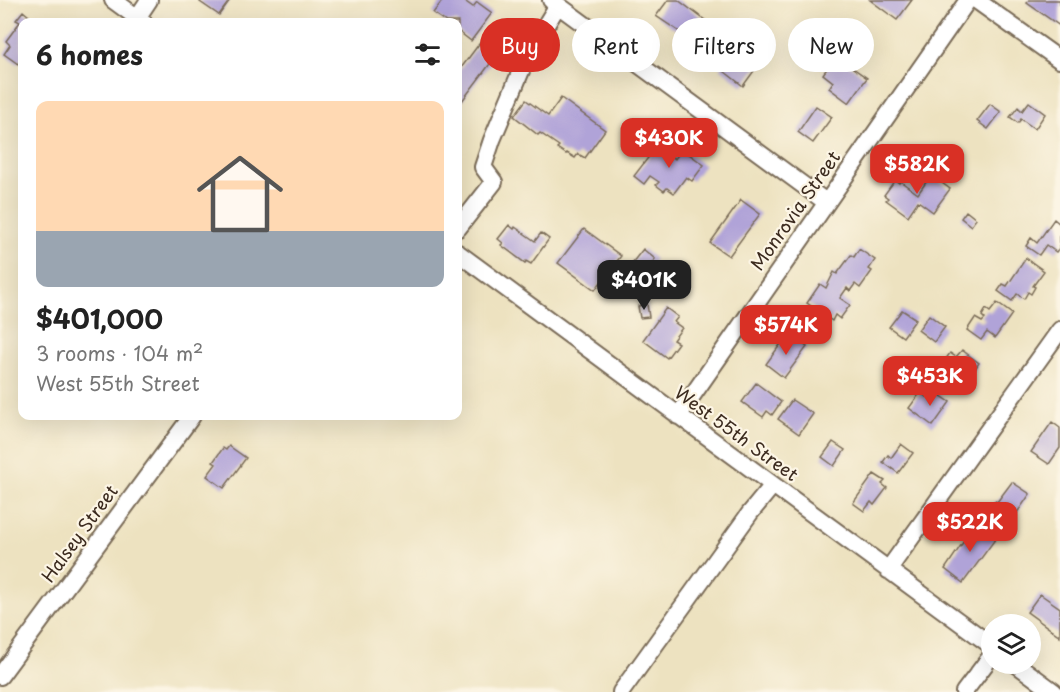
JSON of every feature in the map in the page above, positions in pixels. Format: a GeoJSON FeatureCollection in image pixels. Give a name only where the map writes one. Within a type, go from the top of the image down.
{"type":"FeatureCollection","features":[{"type":"Feature","properties":{"kind":"street"},"geometry":{"type":"LineString","coordinates":[[112,0],[137,18]]}},
{"type":"Feature","properties":{"kind":"street"},"geometry":{"type":"LineString","coordinates":[[141,18],[149,0]]}},
{"type":"Feature","properties":{"kind":"street","name":"Monrovia Street"},"geometry":{"type":"LineString","coordinates":[[678,416],[968,0]]}},
{"type":"Feature","properties":{"kind":"street"},"geometry":{"type":"LineString","coordinates":[[976,0],[1060,60]]}},
{"type":"Feature","properties":{"kind":"street"},"geometry":{"type":"LineString","coordinates":[[462,223],[494,182],[483,167],[492,140],[528,54],[554,3],[826,202]]}},
{"type":"Feature","properties":{"kind":"street","name":"West 55th Street"},"geometry":{"type":"LineString","coordinates":[[462,257],[981,638]]}},
{"type":"Feature","properties":{"kind":"street"},"geometry":{"type":"LineString","coordinates":[[888,570],[1060,330]]}},
{"type":"Feature","properties":{"kind":"street","name":"Halsey Street"},"geometry":{"type":"LineString","coordinates":[[0,676],[189,420]]}},
{"type":"Feature","properties":{"kind":"street"},"geometry":{"type":"LineString","coordinates":[[621,692],[750,513],[773,485]]}},
{"type":"Feature","properties":{"kind":"street"},"geometry":{"type":"LineString","coordinates":[[964,692],[981,670]]}},
{"type":"Feature","properties":{"kind":"street"},"geometry":{"type":"LineString","coordinates":[[1030,674],[1054,692]]}},
{"type":"Feature","properties":{"kind":"building"},"geometry":{"type":"Polygon","coordinates":[[[201,0],[230,0],[219,15],[200,2],[201,0]]]}},
{"type":"Feature","properties":{"kind":"building"},"geometry":{"type":"Polygon","coordinates":[[[443,0],[463,0],[473,7],[477,2],[492,13],[488,18],[480,18],[480,29],[471,41],[462,34],[462,18],[440,18],[433,13],[443,0]]]}},
{"type":"Feature","properties":{"kind":"building"},"geometry":{"type":"Polygon","coordinates":[[[668,0],[678,0],[702,18],[672,18],[672,27],[656,16],[668,0]]]}},
{"type":"Feature","properties":{"kind":"building"},"geometry":{"type":"Polygon","coordinates":[[[870,0],[912,0],[897,20],[870,0]]]}},
{"type":"Feature","properties":{"kind":"building"},"geometry":{"type":"Polygon","coordinates":[[[1029,0],[1060,0],[1060,26],[1027,3],[1029,0]]]}},
{"type":"Feature","properties":{"kind":"building"},"geometry":{"type":"Polygon","coordinates":[[[23,11],[31,18],[18,18],[18,21],[16,20],[23,11]]]}},
{"type":"Feature","properties":{"kind":"building"},"geometry":{"type":"Polygon","coordinates":[[[18,25],[18,64],[4,54],[10,45],[6,41],[18,25]]]}},
{"type":"Feature","properties":{"kind":"building"},"geometry":{"type":"Polygon","coordinates":[[[480,43],[480,72],[484,72],[462,101],[462,67],[480,43]]]}},
{"type":"Feature","properties":{"kind":"building"},"geometry":{"type":"Polygon","coordinates":[[[725,72],[753,72],[743,86],[725,72]]]}},
{"type":"Feature","properties":{"kind":"building"},"geometry":{"type":"Polygon","coordinates":[[[824,72],[859,72],[867,78],[849,103],[829,88],[833,82],[823,74],[824,72]]]}},
{"type":"Feature","properties":{"kind":"building"},"geometry":{"type":"Polygon","coordinates":[[[561,98],[605,130],[585,158],[578,154],[575,158],[566,154],[557,148],[559,146],[540,133],[538,135],[514,116],[526,100],[548,116],[561,98]]]}},
{"type":"Feature","properties":{"kind":"building"},"geometry":{"type":"Polygon","coordinates":[[[1029,102],[1045,114],[1035,129],[1021,119],[1018,123],[1010,117],[1018,107],[1022,111],[1029,102]]]}},
{"type":"Feature","properties":{"kind":"building"},"geometry":{"type":"Polygon","coordinates":[[[990,104],[1001,112],[988,129],[977,121],[990,104]]]}},
{"type":"Feature","properties":{"kind":"building"},"geometry":{"type":"Polygon","coordinates":[[[816,106],[832,117],[813,143],[798,132],[816,106]]]}},
{"type":"Feature","properties":{"kind":"building"},"geometry":{"type":"Polygon","coordinates":[[[657,146],[675,159],[682,149],[704,165],[692,181],[686,177],[674,193],[667,188],[664,191],[656,185],[659,182],[650,176],[644,184],[634,176],[657,146]]]}},
{"type":"Feature","properties":{"kind":"building"},"geometry":{"type":"Polygon","coordinates":[[[931,175],[950,189],[933,212],[918,201],[908,216],[886,200],[888,198],[884,195],[895,180],[918,194],[931,175]]]}},
{"type":"Feature","properties":{"kind":"building"},"geometry":{"type":"Polygon","coordinates":[[[741,200],[760,214],[729,256],[710,243],[741,200]]]}},
{"type":"Feature","properties":{"kind":"building"},"geometry":{"type":"Polygon","coordinates":[[[966,211],[976,219],[971,226],[961,218],[966,211]]]}},
{"type":"Feature","properties":{"kind":"building"},"geometry":{"type":"Polygon","coordinates":[[[1054,219],[1060,224],[1060,247],[1056,252],[1046,245],[1039,255],[1026,246],[1031,238],[1037,243],[1054,219]]]}},
{"type":"Feature","properties":{"kind":"building"},"geometry":{"type":"Polygon","coordinates":[[[509,225],[535,241],[541,233],[549,239],[531,264],[526,261],[525,263],[501,245],[503,243],[498,239],[509,225]]]}},
{"type":"Feature","properties":{"kind":"building"},"geometry":{"type":"Polygon","coordinates":[[[584,229],[621,256],[595,290],[558,263],[584,229]]]}},
{"type":"Feature","properties":{"kind":"building"},"geometry":{"type":"Polygon","coordinates":[[[643,249],[655,259],[645,273],[632,263],[643,249]]]}},
{"type":"Feature","properties":{"kind":"building"},"geometry":{"type":"Polygon","coordinates":[[[859,249],[875,260],[869,269],[872,271],[860,288],[855,284],[850,291],[847,288],[840,298],[850,305],[840,319],[835,315],[832,321],[807,303],[820,284],[826,288],[834,272],[837,274],[851,255],[854,257],[859,249]]]}},
{"type":"Feature","properties":{"kind":"building"},"geometry":{"type":"Polygon","coordinates":[[[1026,258],[1044,271],[1033,286],[1035,287],[1031,294],[1028,292],[1024,299],[1017,294],[1012,301],[998,291],[1003,284],[1007,286],[1026,258]]]}},
{"type":"Feature","properties":{"kind":"building"},"geometry":{"type":"Polygon","coordinates":[[[997,303],[1012,314],[995,338],[987,332],[981,340],[967,330],[975,318],[982,322],[985,319],[982,316],[986,309],[990,312],[997,303]]]}},
{"type":"Feature","properties":{"kind":"building"},"geometry":{"type":"Polygon","coordinates":[[[647,304],[649,317],[640,318],[638,306],[647,304]]]}},
{"type":"Feature","properties":{"kind":"building"},"geometry":{"type":"Polygon","coordinates":[[[666,308],[678,317],[674,322],[682,328],[673,340],[678,343],[667,358],[643,340],[666,308]]]}},
{"type":"Feature","properties":{"kind":"building"},"geometry":{"type":"Polygon","coordinates":[[[902,310],[916,319],[903,337],[889,327],[902,310]]]}},
{"type":"Feature","properties":{"kind":"building"},"geometry":{"type":"Polygon","coordinates":[[[929,315],[945,327],[934,342],[918,330],[929,315]]]}},
{"type":"Feature","properties":{"kind":"building"},"geometry":{"type":"Polygon","coordinates":[[[788,334],[807,347],[784,378],[766,364],[788,334]]]}},
{"type":"Feature","properties":{"kind":"building"},"geometry":{"type":"Polygon","coordinates":[[[962,350],[979,363],[963,386],[939,369],[950,353],[956,357],[962,350]]]}},
{"type":"Feature","properties":{"kind":"building"},"geometry":{"type":"Polygon","coordinates":[[[756,383],[781,402],[772,415],[767,411],[763,417],[742,402],[756,383]]]}},
{"type":"Feature","properties":{"kind":"building"},"geometry":{"type":"Polygon","coordinates":[[[932,390],[950,402],[933,426],[909,408],[920,393],[927,397],[932,390]]]}},
{"type":"Feature","properties":{"kind":"building"},"geometry":{"type":"Polygon","coordinates":[[[792,400],[813,414],[799,434],[778,419],[792,400]]]}},
{"type":"Feature","properties":{"kind":"building"},"geometry":{"type":"Polygon","coordinates":[[[1052,422],[1060,428],[1060,448],[1049,464],[1031,452],[1052,422]]]}},
{"type":"Feature","properties":{"kind":"building"},"geometry":{"type":"Polygon","coordinates":[[[833,442],[845,450],[834,466],[822,457],[833,442]]]}},
{"type":"Feature","properties":{"kind":"building"},"geometry":{"type":"Polygon","coordinates":[[[901,444],[913,453],[898,473],[883,462],[888,455],[891,458],[901,444]]]}},
{"type":"Feature","properties":{"kind":"building"},"geometry":{"type":"Polygon","coordinates":[[[229,446],[246,458],[224,488],[207,476],[216,464],[213,462],[223,448],[226,450],[229,446]]]}},
{"type":"Feature","properties":{"kind":"building"},"geometry":{"type":"Polygon","coordinates":[[[874,474],[885,481],[882,484],[887,488],[874,505],[871,502],[864,511],[853,503],[874,474]]]}},
{"type":"Feature","properties":{"kind":"building"},"geometry":{"type":"Polygon","coordinates":[[[1012,482],[1030,494],[1014,517],[1016,519],[1008,531],[985,515],[1012,482]]]}},
{"type":"Feature","properties":{"kind":"building"},"geometry":{"type":"Polygon","coordinates":[[[976,523],[996,538],[963,583],[945,569],[976,523]]]}},
{"type":"Feature","properties":{"kind":"building"},"geometry":{"type":"Polygon","coordinates":[[[1040,594],[1060,608],[1060,636],[1041,622],[1041,614],[1027,612],[1040,594]]]}}]}
